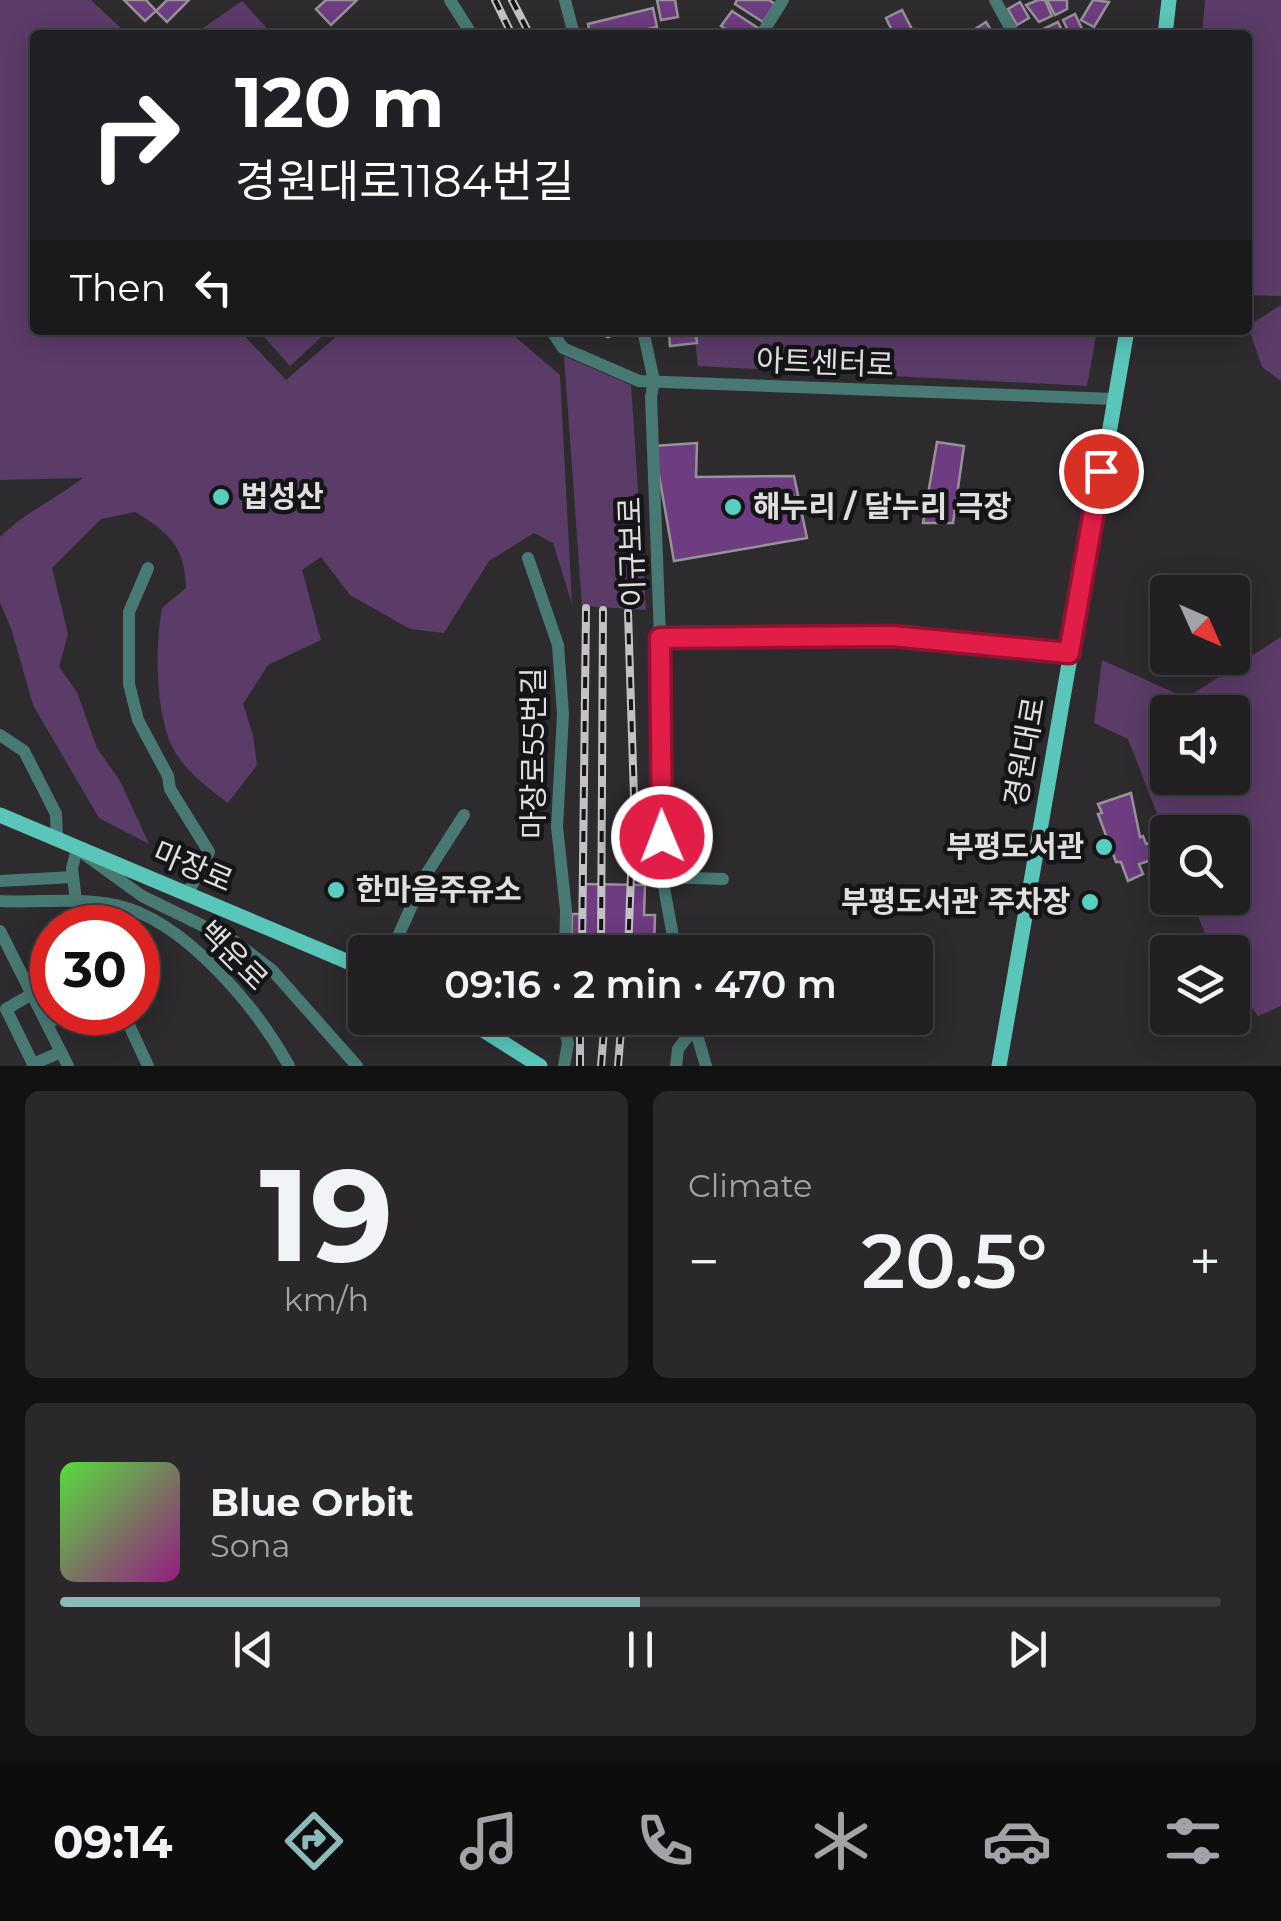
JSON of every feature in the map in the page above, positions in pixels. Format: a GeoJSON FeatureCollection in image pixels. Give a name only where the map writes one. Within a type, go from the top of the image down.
{"type":"FeatureCollection","features":[{"type":"Feature","properties":{"kind":"main road"},"geometry":{"type":"LineString","coordinates":[[1166,30],[1169,0]]}},
{"type":"Feature","properties":{"kind":"main road","name":"경원대로"},"geometry":{"type":"LineString","coordinates":[[999,1066],[1126,335]]}},
{"type":"Feature","properties":{"kind":"main road","name":"마장로"},"geometry":{"type":"LineString","coordinates":[[0,815],[348,962]]}},
{"type":"Feature","properties":{"kind":"main road"},"geometry":{"type":"LineString","coordinates":[[491,1035],[536,1063]]}},
{"type":"Feature","properties":{"kind":"street"},"geometry":{"type":"LineString","coordinates":[[450,0],[469,30]]}},
{"type":"Feature","properties":{"kind":"street"},"geometry":{"type":"LineString","coordinates":[[565,0],[573,30]]}},
{"type":"Feature","properties":{"kind":"street"},"geometry":{"type":"LineString","coordinates":[[764,30],[783,0]]}},
{"type":"Feature","properties":{"kind":"street"},"geometry":{"type":"LineString","coordinates":[[995,0],[1011,30]]}},
{"type":"Feature","properties":{"kind":"street","name":"아트센터로"},"geometry":{"type":"LineString","coordinates":[[555,335],[564,348],[639,381],[1114,399]]}},
{"type":"Feature","properties":{"kind":"street","name":"이규보로"},"geometry":{"type":"LineString","coordinates":[[644,335],[654,382],[651,397],[660,638],[662,877],[673,935]]}},
{"type":"Feature","properties":{"kind":"street","name":"마장로55번길"},"geometry":{"type":"LineString","coordinates":[[528,558],[558,646],[563,714],[557,827],[565,935]]}},
{"type":"Feature","properties":{"kind":"street"},"geometry":{"type":"LineString","coordinates":[[148,568],[128,612],[129,684],[143,731],[168,776],[170,789],[209,852],[187,894]]}},
{"type":"Feature","properties":{"kind":"street"},"geometry":{"type":"LineString","coordinates":[[660,638],[892,636],[1069,653]]}},
{"type":"Feature","properties":{"kind":"street"},"geometry":{"type":"LineString","coordinates":[[0,735],[24,750],[56,814],[57,840]]}},
{"type":"Feature","properties":{"kind":"street"},"geometry":{"type":"LineString","coordinates":[[399,935],[426,876],[464,815]]}},
{"type":"Feature","properties":{"kind":"street"},"geometry":{"type":"LineString","coordinates":[[76,900],[73,877],[78,849],[142,896],[234,941],[272,970],[357,1066]]}},
{"type":"Feature","properties":{"kind":"street"},"geometry":{"type":"LineString","coordinates":[[0,881],[73,877]]}},
{"type":"Feature","properties":{"kind":"street"},"geometry":{"type":"LineString","coordinates":[[662,877],[722,879]]}},
{"type":"Feature","properties":{"kind":"street","name":"백운로"},"geometry":{"type":"LineString","coordinates":[[0,902],[76,900],[120,906],[190,942],[260,1020],[290,1066]]}},
{"type":"Feature","properties":{"kind":"street"},"geometry":{"type":"LineString","coordinates":[[0,931],[30,990]]}},
{"type":"Feature","properties":{"kind":"street"},"geometry":{"type":"LineString","coordinates":[[30,995],[6,1009],[33,1064],[61,1052]]}},
{"type":"Feature","properties":{"kind":"street"},"geometry":{"type":"LineString","coordinates":[[53,1035],[68,1066]]}},
{"type":"Feature","properties":{"kind":"street"},"geometry":{"type":"LineString","coordinates":[[134,1035],[148,1066]]}},
{"type":"Feature","properties":{"kind":"street"},"geometry":{"type":"LineString","coordinates":[[564,1066],[566,1035]]}},
{"type":"Feature","properties":{"kind":"street"},"geometry":{"type":"LineString","coordinates":[[676,1066],[678,1050],[687,1035]]}},
{"type":"Feature","properties":{"kind":"street"},"geometry":{"type":"LineString","coordinates":[[698,1035],[706,1066]]}},
{"type":"Feature","properties":{"kind":"shaded area"},"geometry":{"type":"Polygon","coordinates":[[[0,0],[91,0],[123,30],[30,30],[30,335],[244,335],[286,380],[338,335],[513,335],[560,375],[572,604],[553,543],[534,533],[489,561],[444,633],[410,629],[350,595],[321,557],[302,570],[321,640],[268,665],[243,704],[257,765],[228,803],[184,764],[173,748],[163,717],[158,641],[162,608],[186,588],[179,551],[166,534],[135,512],[101,519],[52,568],[68,634],[59,667],[77,692],[97,748],[120,781],[149,844],[99,818],[33,705],[0,603],[0,537],[83,478],[0,480],[0,0]]]}},
{"type":"Feature","properties":{"kind":"shaded area"},"geometry":{"type":"Polygon","coordinates":[[[1205,0],[1281,0],[1281,296],[1252,295],[1252,30],[1202,30],[1205,0]]]}},
{"type":"Feature","properties":{"kind":"shaded area"},"geometry":{"type":"Polygon","coordinates":[[[242,1],[268,30],[200,30],[242,1]]]}},
{"type":"Feature","properties":{"kind":"shaded area"},"geometry":{"type":"Polygon","coordinates":[[[1281,305],[1281,381],[1262,367],[1251,335],[1252,323],[1281,305]]]}},
{"type":"Feature","properties":{"kind":"shaded area"},"geometry":{"type":"Polygon","coordinates":[[[262,335],[324,335],[290,366],[262,335]]]}},
{"type":"Feature","properties":{"kind":"shaded area"},"geometry":{"type":"Polygon","coordinates":[[[695,335],[1096,335],[1087,386],[698,366],[695,335]]]}},
{"type":"Feature","properties":{"kind":"shaded area"},"geometry":{"type":"Polygon","coordinates":[[[564,356],[631,385],[646,610],[582,606],[564,356]]]}},
{"type":"Feature","properties":{"kind":"shaded area"},"geometry":{"type":"Polygon","coordinates":[[[1281,637],[1281,1006],[1258,1016],[1250,1005],[1250,935],[1205,935],[1198,915],[1250,915],[1250,815],[1158,815],[1128,739],[1094,723],[1102,660],[1179,695],[1150,695],[1150,795],[1250,795],[1250,695],[1191,695],[1222,675],[1250,675],[1250,657],[1281,637]]]}},
{"type":"Feature","properties":{"kind":"building"},"geometry":{"type":"Polygon","coordinates":[[[124,0],[146,0],[156,11],[145,21],[124,0]]]}},
{"type":"Feature","properties":{"kind":"building"},"geometry":{"type":"Polygon","coordinates":[[[167,0],[189,0],[167,22],[156,11],[167,0]]]}},
{"type":"Feature","properties":{"kind":"building"},"geometry":{"type":"Polygon","coordinates":[[[326,0],[357,0],[331,25],[316,9],[326,0]]]}},
{"type":"Feature","properties":{"kind":"building"},"geometry":{"type":"Polygon","coordinates":[[[657,0],[675,0],[678,17],[661,20],[657,0]]]}},
{"type":"Feature","properties":{"kind":"building"},"geometry":{"type":"Polygon","coordinates":[[[737,0],[769,0],[775,4],[763,22],[735,4],[737,0]]]}},
{"type":"Feature","properties":{"kind":"building"},"geometry":{"type":"Polygon","coordinates":[[[1045,0],[1052,16],[1039,22],[1026,5],[1045,0]]]}},
{"type":"Feature","properties":{"kind":"building"},"geometry":{"type":"Polygon","coordinates":[[[1047,0],[1067,0],[1067,9],[1055,15],[1047,0]]]}},
{"type":"Feature","properties":{"kind":"building"},"geometry":{"type":"Polygon","coordinates":[[[1093,0],[1109,2],[1094,27],[1081,20],[1093,0]]]}},
{"type":"Feature","properties":{"kind":"building"},"geometry":{"type":"Polygon","coordinates":[[[1020,2],[1029,18],[1017,25],[1008,9],[1020,2]]]}},
{"type":"Feature","properties":{"kind":"building"},"geometry":{"type":"Polygon","coordinates":[[[653,8],[657,27],[589,30],[588,24],[653,8]]]}},
{"type":"Feature","properties":{"kind":"building"},"geometry":{"type":"Polygon","coordinates":[[[902,10],[912,30],[892,30],[886,18],[902,10]]]}},
{"type":"Feature","properties":{"kind":"building"},"geometry":{"type":"Polygon","coordinates":[[[732,11],[758,28],[727,30],[721,26],[732,11]]]}},
{"type":"Feature","properties":{"kind":"building"},"geometry":{"type":"Polygon","coordinates":[[[1075,14],[1083,30],[1068,30],[1063,20],[1075,14]]]}},
{"type":"Feature","properties":{"kind":"building"},"geometry":{"type":"Polygon","coordinates":[[[986,22],[991,30],[974,30],[986,22]]]}},
{"type":"Feature","properties":{"kind":"building"},"geometry":{"type":"Polygon","coordinates":[[[1058,22],[1062,30],[1044,30],[1058,22]]]}},
{"type":"Feature","properties":{"kind":"building"},"geometry":{"type":"Polygon","coordinates":[[[669,335],[696,335],[697,343],[670,346],[669,335]]]}},
{"type":"Feature","properties":{"kind":"building"},"geometry":{"type":"Polygon","coordinates":[[[937,442],[964,446],[953,523],[923,523],[937,442]]]}},
{"type":"Feature","properties":{"kind":"building","name":"해누리 / 달누리 극장"},"geometry":{"type":"Polygon","coordinates":[[[697,443],[696,477],[794,476],[807,538],[674,561],[654,446],[697,443]]]}},
{"type":"Feature","properties":{"kind":"building"},"geometry":{"type":"Polygon","coordinates":[[[1131,793],[1140,837],[1150,846],[1150,861],[1139,864],[1143,874],[1128,881],[1121,862],[1116,862],[1098,804],[1131,793]]]}},
{"type":"Feature","properties":{"kind":"building"},"geometry":{"type":"Polygon","coordinates":[[[581,884],[645,885],[644,915],[655,915],[654,935],[571,935],[572,914],[581,914],[581,884]]]}},
{"type":"Feature","properties":{"kind":"railway"},"geometry":{"type":"LineString","coordinates":[[495,0],[510,30]]}},
{"type":"Feature","properties":{"kind":"railway"},"geometry":{"type":"LineString","coordinates":[[512,0],[527,30]]}},
{"type":"Feature","properties":{"kind":"railway"},"geometry":{"type":"LineString","coordinates":[[582,935],[586,608]]}},
{"type":"Feature","properties":{"kind":"railway"},"geometry":{"type":"LineString","coordinates":[[601,935],[603,610]]}},
{"type":"Feature","properties":{"kind":"railway"},"geometry":{"type":"LineString","coordinates":[[628,612],[634,797],[629,935]]}},
{"type":"Feature","properties":{"kind":"railway"},"geometry":{"type":"LineString","coordinates":[[580,1035],[580,1066]]}},
{"type":"Feature","properties":{"kind":"railway"},"geometry":{"type":"LineString","coordinates":[[601,1066],[604,1035]]}},
{"type":"Feature","properties":{"kind":"railway"},"geometry":{"type":"LineString","coordinates":[[618,1066],[621,1035]]}},
{"type":"Feature","properties":{"kind":"place","name":"법성산"},"geometry":{"type":"Point","coordinates":[221,497]}},
{"type":"Feature","properties":{"kind":"place","name":"해누리 / 달누리 극장"},"geometry":{"type":"Point","coordinates":[733,507]}},
{"type":"Feature","properties":{"kind":"place","name":"부평도서관"},"geometry":{"type":"Point","coordinates":[1104,847]}},
{"type":"Feature","properties":{"kind":"place","name":"한마음주유소"},"geometry":{"type":"Point","coordinates":[336,890]}},
{"type":"Feature","properties":{"kind":"place","name":"부평도서관 주차장"},"geometry":{"type":"Point","coordinates":[1090,902]}},
{"type":"Feature","properties":{"kind":"route"},"geometry":{"type":"LineString","coordinates":[[662,837],[660,638],[892,636],[1069,653],[1101,471]]}}]}
